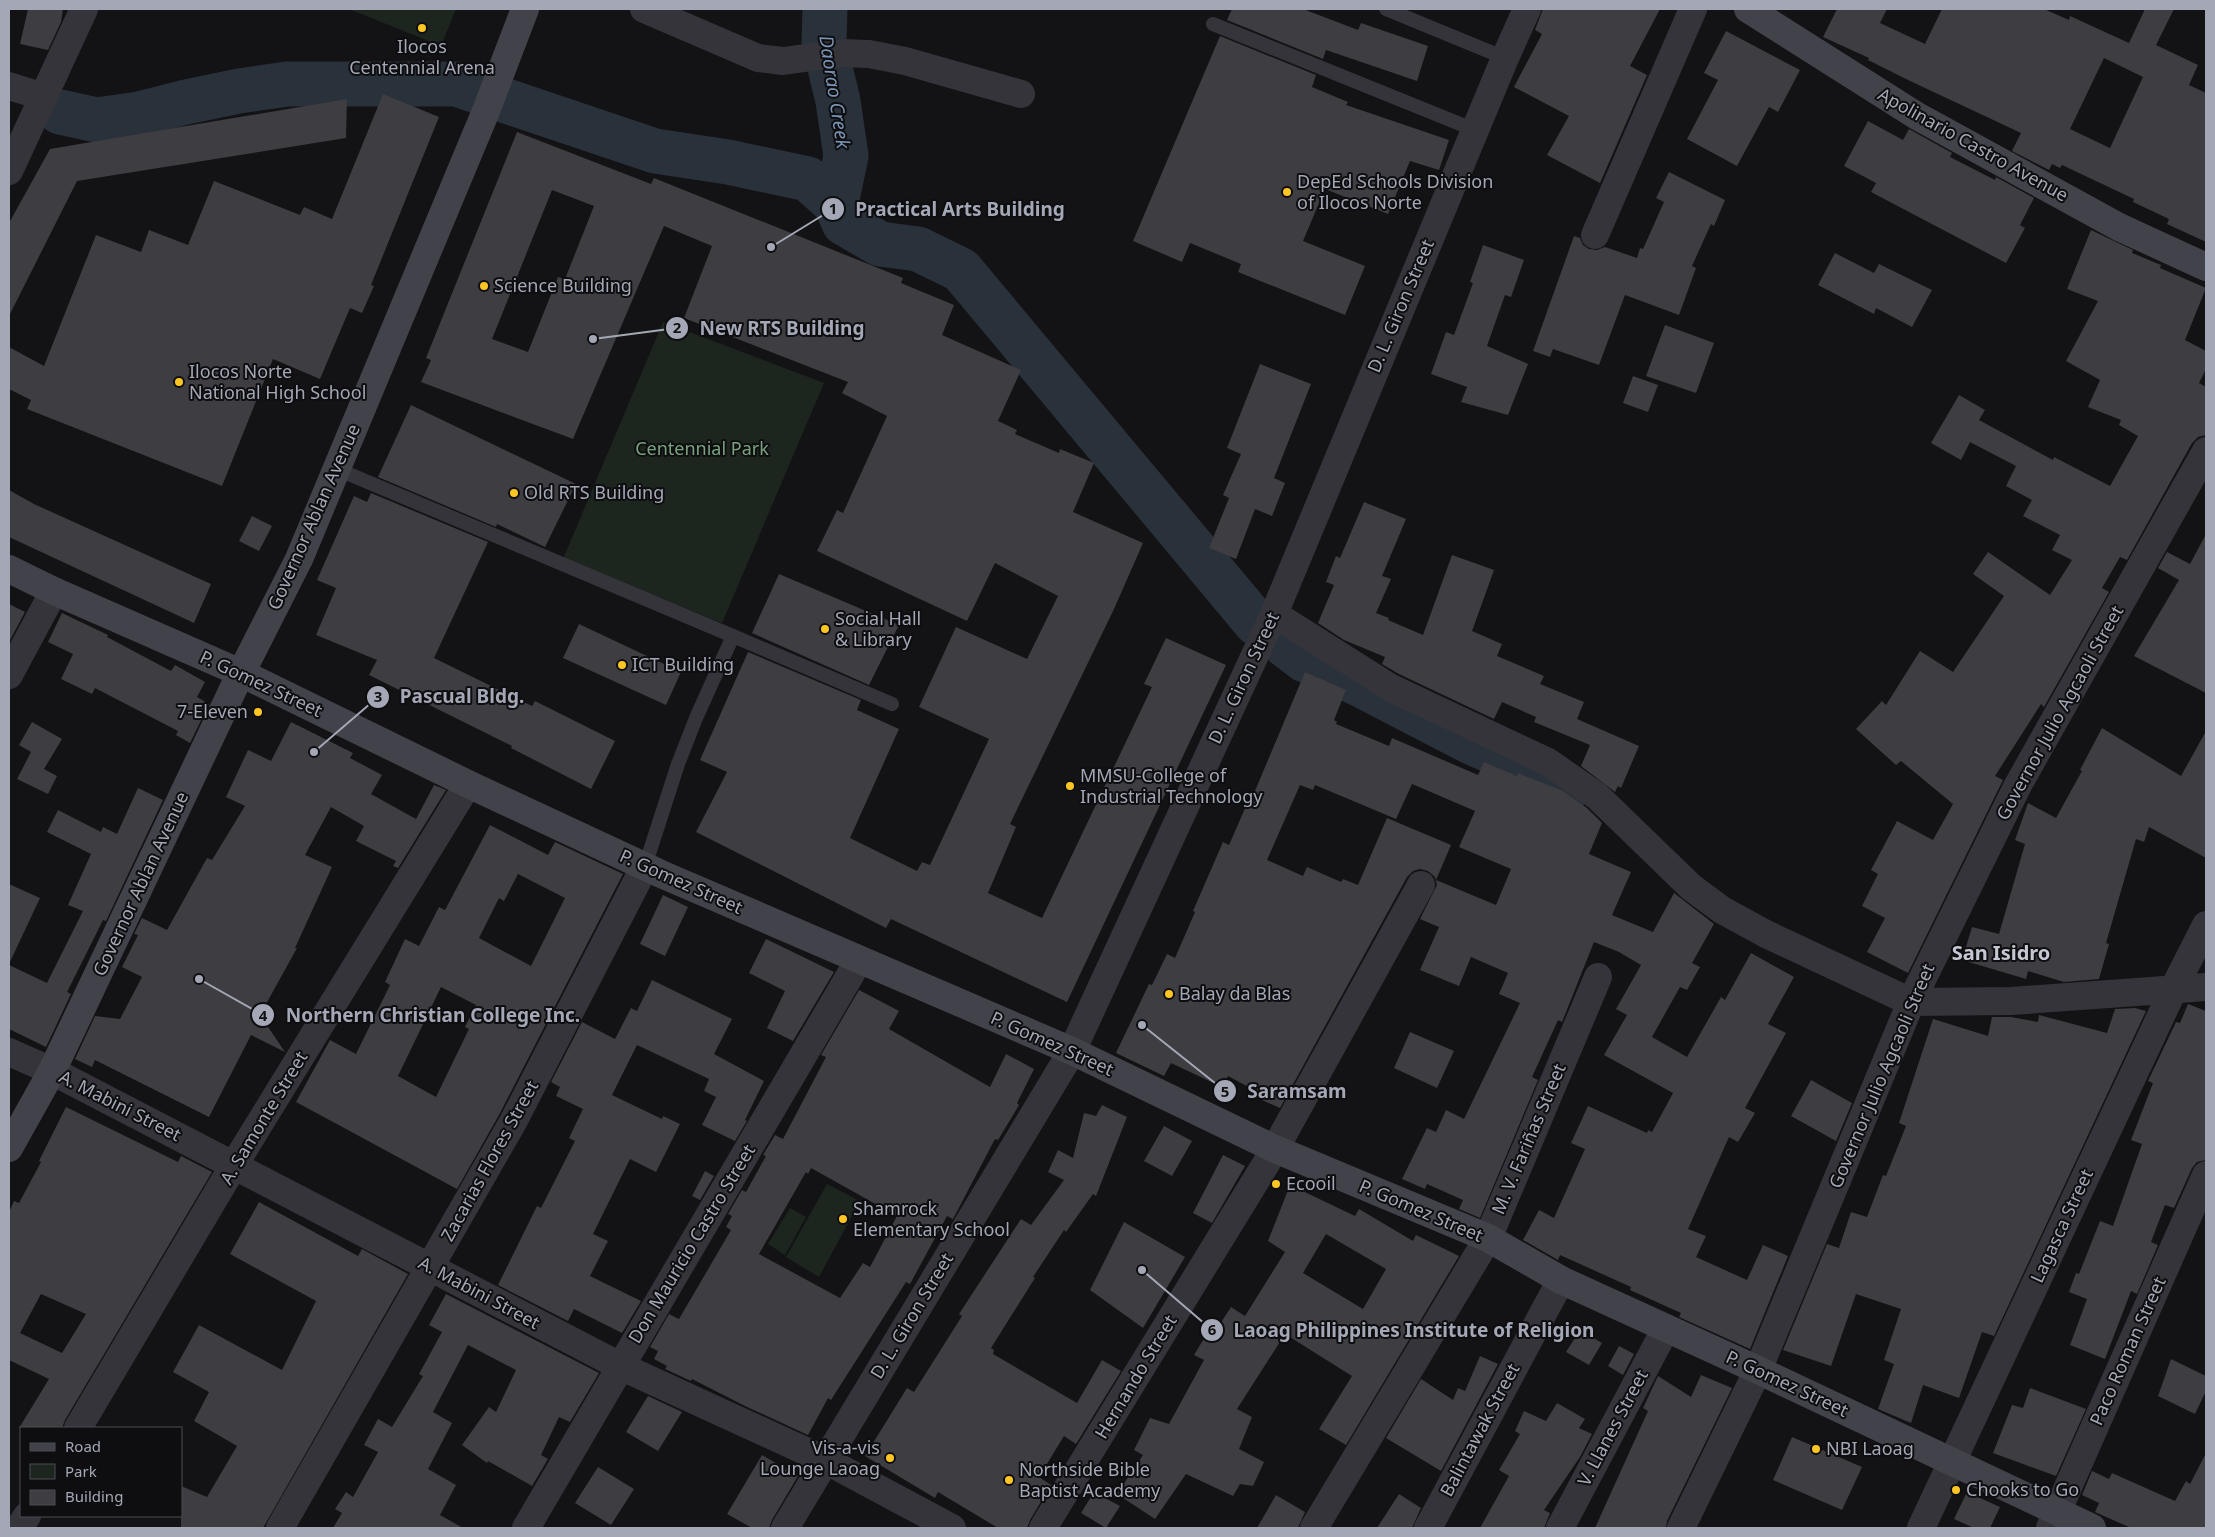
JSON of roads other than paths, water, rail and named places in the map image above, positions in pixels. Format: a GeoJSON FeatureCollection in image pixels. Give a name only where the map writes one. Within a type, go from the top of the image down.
{"type":"FeatureCollection","features":[{"type":"Feature","properties":{"kind":"main road","name":"Governor Ablan Avenue"},"geometry":{"type":"LineString","coordinates":[[9,1148],[52,1071],[241,673],[299,559],[486,111],[525,9]]}},
{"type":"Feature","properties":{"kind":"main road","name":"Apolinario Castro Avenue"},"geometry":{"type":"LineString","coordinates":[[1748,9],[1916,116],[2119,226],[2206,267]]}},
{"type":"Feature","properties":{"kind":"main road","name":"P. Gomez Street"},"geometry":{"type":"LineString","coordinates":[[9,569],[54,591],[241,673],[468,784],[645,866],[1072,1051],[1275,1149],[1488,1238],[1561,1280],[1758,1370],[1952,1462],[2053,1520],[2092,1528]]}},
{"type":"Feature","properties":{"kind":"street"},"geometry":{"type":"LineString","coordinates":[[9,171],[84,9]]}},
{"type":"Feature","properties":{"kind":"street"},"geometry":{"type":"LineString","coordinates":[[644,9],[758,58],[783,61],[842,53],[878,56],[1021,94]]}},
{"type":"Feature","properties":{"kind":"street","name":"D. L. Giron Street"},"geometry":{"type":"LineString","coordinates":[[785,1528],[1072,1051],[1274,614],[1504,58],[1527,9]]}},
{"type":"Feature","properties":{"kind":"street"},"geometry":{"type":"LineString","coordinates":[[1595,235],[1694,9]]}},
{"type":"Feature","properties":{"kind":"street"},"geometry":{"type":"LineString","coordinates":[[9,86],[44,97]]}},
{"type":"Feature","properties":{"kind":"street","name":"Governor Julio Agcaoli Street"},"geometry":{"type":"LineString","coordinates":[[1681,1528],[1758,1370],[1911,1002],[2018,785],[2206,451]]}},
{"type":"Feature","properties":{"kind":"street"},"geometry":{"type":"LineString","coordinates":[[9,675],[54,591]]}},
{"type":"Feature","properties":{"kind":"street"},"geometry":{"type":"LineString","coordinates":[[1274,614],[1392,688],[1548,762],[1597,796],[1691,887],[1722,910],[1766,934],[1911,1002],[2011,1001],[2206,987]]}},
{"type":"Feature","properties":{"kind":"street","name":"A. Samonte Street"},"geometry":{"type":"LineString","coordinates":[[79,1427],[234,1165],[468,784]]}},
{"type":"Feature","properties":{"kind":"street","name":"Zacarias Flores Street"},"geometry":{"type":"LineString","coordinates":[[280,1528],[513,1122],[645,866]]}},
{"type":"Feature","properties":{"kind":"street","name":"Hernando Street"},"geometry":{"type":"LineString","coordinates":[[1043,1528],[1275,1149],[1421,885]]}},
{"type":"Feature","properties":{"kind":"street","name":"Lagasca Street"},"geometry":{"type":"LineString","coordinates":[[1921,1528],[2174,988],[2206,925]]}},
{"type":"Feature","properties":{"kind":"street","name":"Don Mauricio Castro Street"},"geometry":{"type":"LineString","coordinates":[[526,1528],[859,960]]}},
{"type":"Feature","properties":{"kind":"street","name":"M. V. Fariñas Street"},"geometry":{"type":"LineString","coordinates":[[1314,1528],[1488,1238],[1598,978]]}},
{"type":"Feature","properties":{"kind":"street","name":"A. Mabini Street"},"geometry":{"type":"LineString","coordinates":[[9,1052],[52,1071],[620,1366],[825,1460],[952,1528]]}},
{"type":"Feature","properties":{"kind":"street","name":"Paco Roman Street"},"geometry":{"type":"LineString","coordinates":[[2053,1520],[2206,1175]]}},
{"type":"Feature","properties":{"kind":"street","name":"Balintawak Street"},"geometry":{"type":"LineString","coordinates":[[1428,1528],[1561,1280]]}},
{"type":"Feature","properties":{"kind":"street","name":"V. Llanes Street"},"geometry":{"type":"LineString","coordinates":[[1560,1528],[1666,1328]]}},
{"type":"Feature","properties":{"kind":"street"},"geometry":{"type":"LineString","coordinates":[[19,1528],[26,1517]]}},
{"type":"Feature","properties":{"kind":"lane"},"geometry":{"type":"LineString","coordinates":[[1386,9],[1504,58]]}},
{"type":"Feature","properties":{"kind":"lane"},"geometry":{"type":"LineString","coordinates":[[1213,24],[1475,130]]}},
{"type":"Feature","properties":{"kind":"lane"},"geometry":{"type":"LineString","coordinates":[[337,469],[892,704]]}},
{"type":"Feature","properties":{"kind":"lane"},"geometry":{"type":"LineString","coordinates":[[645,866],[696,718],[733,636]]}},
{"type":"Feature","properties":{"kind":"waterway","name":"Daorao Creek"},"geometry":{"type":"LineString","coordinates":[[825,9],[824,43],[838,101],[846,156],[836,204]]}},
{"type":"Feature","properties":{"kind":"waterway"},"geometry":{"type":"LineString","coordinates":[[60,112],[97,120],[139,114],[239,91],[287,84],[456,84],[655,151],[728,162],[808,179],[836,204],[844,223],[880,244],[918,249],[961,270],[1256,623]]}},
{"type":"Feature","properties":{"kind":"waterway"},"geometry":{"type":"LineString","coordinates":[[1284,644],[1305,660],[1322,666],[1471,742],[1515,761],[1567,790]]}},
{"type":"Feature","properties":{"kind":"place","name":"Ilocos Centennial Arena"},"geometry":{"type":"Point","coordinates":[422,28]}},
{"type":"Feature","properties":{"kind":"place","name":"DepEd Schools Division of Ilocos Norte"},"geometry":{"type":"Point","coordinates":[1287,192]}},
{"type":"Feature","properties":{"kind":"place","name":"Practical Arts Building"},"geometry":{"type":"Point","coordinates":[771,247]}},
{"type":"Feature","properties":{"kind":"place","name":"Science Building"},"geometry":{"type":"Point","coordinates":[484,286]}},
{"type":"Feature","properties":{"kind":"place","name":"New RTS Building"},"geometry":{"type":"Point","coordinates":[593,339]}},
{"type":"Feature","properties":{"kind":"place","name":"Ilocos Norte National High School"},"geometry":{"type":"Point","coordinates":[179,382]}},
{"type":"Feature","properties":{"kind":"place","name":"Old RTS Building"},"geometry":{"type":"Point","coordinates":[514,493]}},
{"type":"Feature","properties":{"kind":"place","name":"Social Hall & Library"},"geometry":{"type":"Point","coordinates":[825,629]}},
{"type":"Feature","properties":{"kind":"place","name":"ICT Building"},"geometry":{"type":"Point","coordinates":[622,665]}},
{"type":"Feature","properties":{"kind":"place","name":"7-Eleven"},"geometry":{"type":"Point","coordinates":[258,712]}},
{"type":"Feature","properties":{"kind":"place","name":"Pascual Bldg."},"geometry":{"type":"Point","coordinates":[314,752]}},
{"type":"Feature","properties":{"kind":"place","name":"MMSU-College of Industrial Technology"},"geometry":{"type":"Point","coordinates":[1070,786]}},
{"type":"Feature","properties":{"kind":"place","name":"Northern Christian College Inc."},"geometry":{"type":"Point","coordinates":[199,979]}},
{"type":"Feature","properties":{"kind":"place","name":"Balay da Blas"},"geometry":{"type":"Point","coordinates":[1169,994]}},
{"type":"Feature","properties":{"kind":"place","name":"Saramsam"},"geometry":{"type":"Point","coordinates":[1142,1025]}},
{"type":"Feature","properties":{"kind":"place","name":"Ecooil"},"geometry":{"type":"Point","coordinates":[1276,1184]}},
{"type":"Feature","properties":{"kind":"place","name":"Shamrock Elementary School"},"geometry":{"type":"Point","coordinates":[843,1219]}},
{"type":"Feature","properties":{"kind":"place","name":"Laoag Philippines Institute of Religion"},"geometry":{"type":"Point","coordinates":[1142,1270]}},
{"type":"Feature","properties":{"kind":"place","name":"NBI Laoag"},"geometry":{"type":"Point","coordinates":[1816,1449]}},
{"type":"Feature","properties":{"kind":"place","name":"Vis-a-vis Lounge Laoag"},"geometry":{"type":"Point","coordinates":[890,1458]}},
{"type":"Feature","properties":{"kind":"place","name":"Northside Bible Baptist Academy"},"geometry":{"type":"Point","coordinates":[1009,1480]}},
{"type":"Feature","properties":{"kind":"place","name":"Chooks to Go"},"geometry":{"type":"Point","coordinates":[1956,1490]}},
{"type":"Feature","properties":{"kind":"district","name":"San Isidro"},"geometry":{"type":"Point","coordinates":[2001,953]}},
{"type":"Feature","properties":{"kind":"park label","name":"Centennial Park"},"geometry":{"type":"Point","coordinates":[702,449]}}]}
